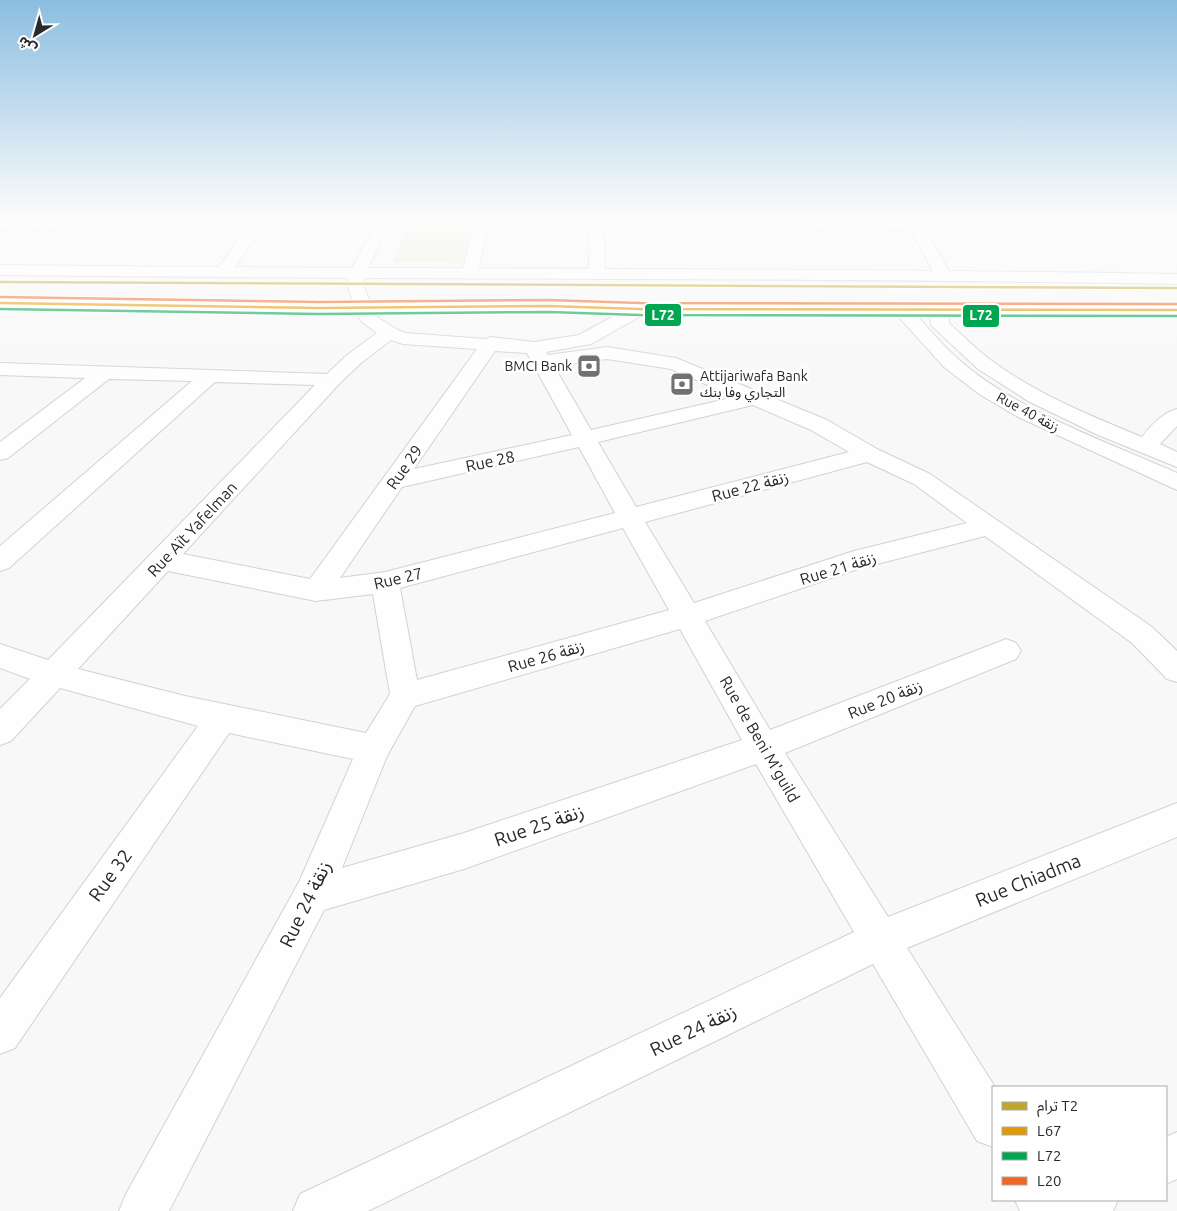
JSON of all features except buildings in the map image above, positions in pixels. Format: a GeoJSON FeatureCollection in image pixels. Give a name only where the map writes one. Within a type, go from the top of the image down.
{"type":"FeatureCollection","features":[{"type":"Feature","properties":{"kind":"street"},"geometry":{"type":"LineString","coordinates":[[357,275],[356,285],[369,320],[389,333],[403,338],[491,343],[538,355],[598,353],[640,357],[676,364],[819,425],[869,454],[922,479],[1142,635],[1177,670]]}},
{"type":"Feature","properties":{"kind":"street"},"geometry":{"type":"LineString","coordinates":[[550,275],[943,275],[1177,278]]}},
{"type":"Feature","properties":{"kind":"street"},"geometry":{"type":"LineString","coordinates":[[0,303],[363,307],[549,306],[640,309],[1177,310]]}},
{"type":"Feature","properties":{"kind":"street"},"geometry":{"type":"LineString","coordinates":[[538,355],[552,346],[584,340],[640,309]]}},
{"type":"Feature","properties":{"kind":"street","name":"Rue 40 زنقة"},"geometry":{"type":"LineString","coordinates":[[939,309],[940,325],[991,369],[1035,397],[1177,460]]}},
{"type":"Feature","properties":{"kind":"street","name":"Rue 40 زنقة"},"geometry":{"type":"LineString","coordinates":[[902,310],[951,363],[986,390],[1025,413],[1177,482]]}},
{"type":"Feature","properties":{"kind":"street","name":"Rue Aït Yafelman"},"geometry":{"type":"LineString","coordinates":[[0,731],[332,380],[354,359],[389,333]]}},
{"type":"Feature","properties":{"kind":"street","name":"Rue 29"},"geometry":{"type":"LineString","coordinates":[[316,591],[491,343]]}},
{"type":"Feature","properties":{"kind":"street","name":"Rue de Beni M'guild"},"geometry":{"type":"LineString","coordinates":[[538,355],[630,518],[764,747],[992,1123]]}},
{"type":"Feature","properties":{"kind":"street"},"geometry":{"type":"LineString","coordinates":[[0,370],[332,380]]}},
{"type":"Feature","properties":{"kind":"street"},"geometry":{"type":"LineString","coordinates":[[0,453],[102,374]]}},
{"type":"Feature","properties":{"kind":"street"},"geometry":{"type":"LineString","coordinates":[[0,561],[209,376]]}},
{"type":"Feature","properties":{"kind":"street","name":"Rue 28"},"geometry":{"type":"LineString","coordinates":[[394,481],[586,439],[755,398]]}},
{"type":"Feature","properties":{"kind":"street"},"geometry":{"type":"LineString","coordinates":[[1147,447],[1155,435],[1177,415]]}},
{"type":"Feature","properties":{"kind":"street","name":"Rue 22 زنقة"},"geometry":{"type":"LineString","coordinates":[[630,518],[869,454]]}},
{"type":"Feature","properties":{"kind":"street","name":"Rue 27"},"geometry":{"type":"LineString","coordinates":[[163,560],[316,591],[385,582],[630,518]]}},
{"type":"Feature","properties":{"kind":"street","name":"Rue 21 زنقة"},"geometry":{"type":"LineString","coordinates":[[688,616],[854,561],[989,526]]}},
{"type":"Feature","properties":{"kind":"street"},"geometry":{"type":"LineString","coordinates":[[385,582],[405,696]]}},
{"type":"Feature","properties":{"kind":"street","name":"Rue 26 زنقة"},"geometry":{"type":"LineString","coordinates":[[405,696],[688,616]]}},
{"type":"Feature","properties":{"kind":"street","name":"Rue 20 زنقة"},"geometry":{"type":"LineString","coordinates":[[764,747],[1006,651]]}},
{"type":"Feature","properties":{"kind":"street"},"geometry":{"type":"LineString","coordinates":[[0,656],[53,675],[221,719],[374,749]]}},
{"type":"Feature","properties":{"kind":"street","name":"Rue 24 زنقة"},"geometry":{"type":"LineString","coordinates":[[143,1211],[312,895],[374,749],[405,696]]}},
{"type":"Feature","properties":{"kind":"street","name":"Rue 32"},"geometry":{"type":"LineString","coordinates":[[0,1033],[221,719]]}},
{"type":"Feature","properties":{"kind":"street","name":"Rue 25 زنقة"},"geometry":{"type":"LineString","coordinates":[[312,895],[464,851],[764,747]]}},
{"type":"Feature","properties":{"kind":"street","name":"Rue Chiadma"},"geometry":{"type":"LineString","coordinates":[[880,940],[1177,820]]}},
{"type":"Feature","properties":{"kind":"street","name":"Rue 24 زنقة"},"geometry":{"type":"LineString","coordinates":[[318,1211],[880,940]]}},
{"type":"Feature","properties":{"kind":"street"},"geometry":{"type":"LineString","coordinates":[[1073,1211],[1092,1201]]}},
{"type":"Feature","properties":{"kind":"tram line","name":"T2"},"geometry":{"type":"LineString","coordinates":[[0,282],[1177,288]]}},
{"type":"Feature","properties":{"kind":"transit line","name":"L20"},"geometry":{"type":"LineString","coordinates":[[0,297],[319,302],[549,300],[640,303],[1177,304]]}},
{"type":"Feature","properties":{"kind":"transit line","name":"L67"},"geometry":{"type":"LineString","coordinates":[[0,303],[319,308],[549,306],[640,309],[1177,310]]}},
{"type":"Feature","properties":{"kind":"transit line","name":"L72"},"geometry":{"type":"LineString","coordinates":[[0,309],[319,314],[549,312],[640,315],[1177,316]]}},
{"type":"Feature","properties":{"kind":"place","name":"BMCI Bank"},"geometry":{"type":"Point","coordinates":[589,366]}},
{"type":"Feature","properties":{"kind":"place","name":"Attijariwafa Bank التجاري وفا بنك"},"geometry":{"type":"Point","coordinates":[682,384]}}]}
